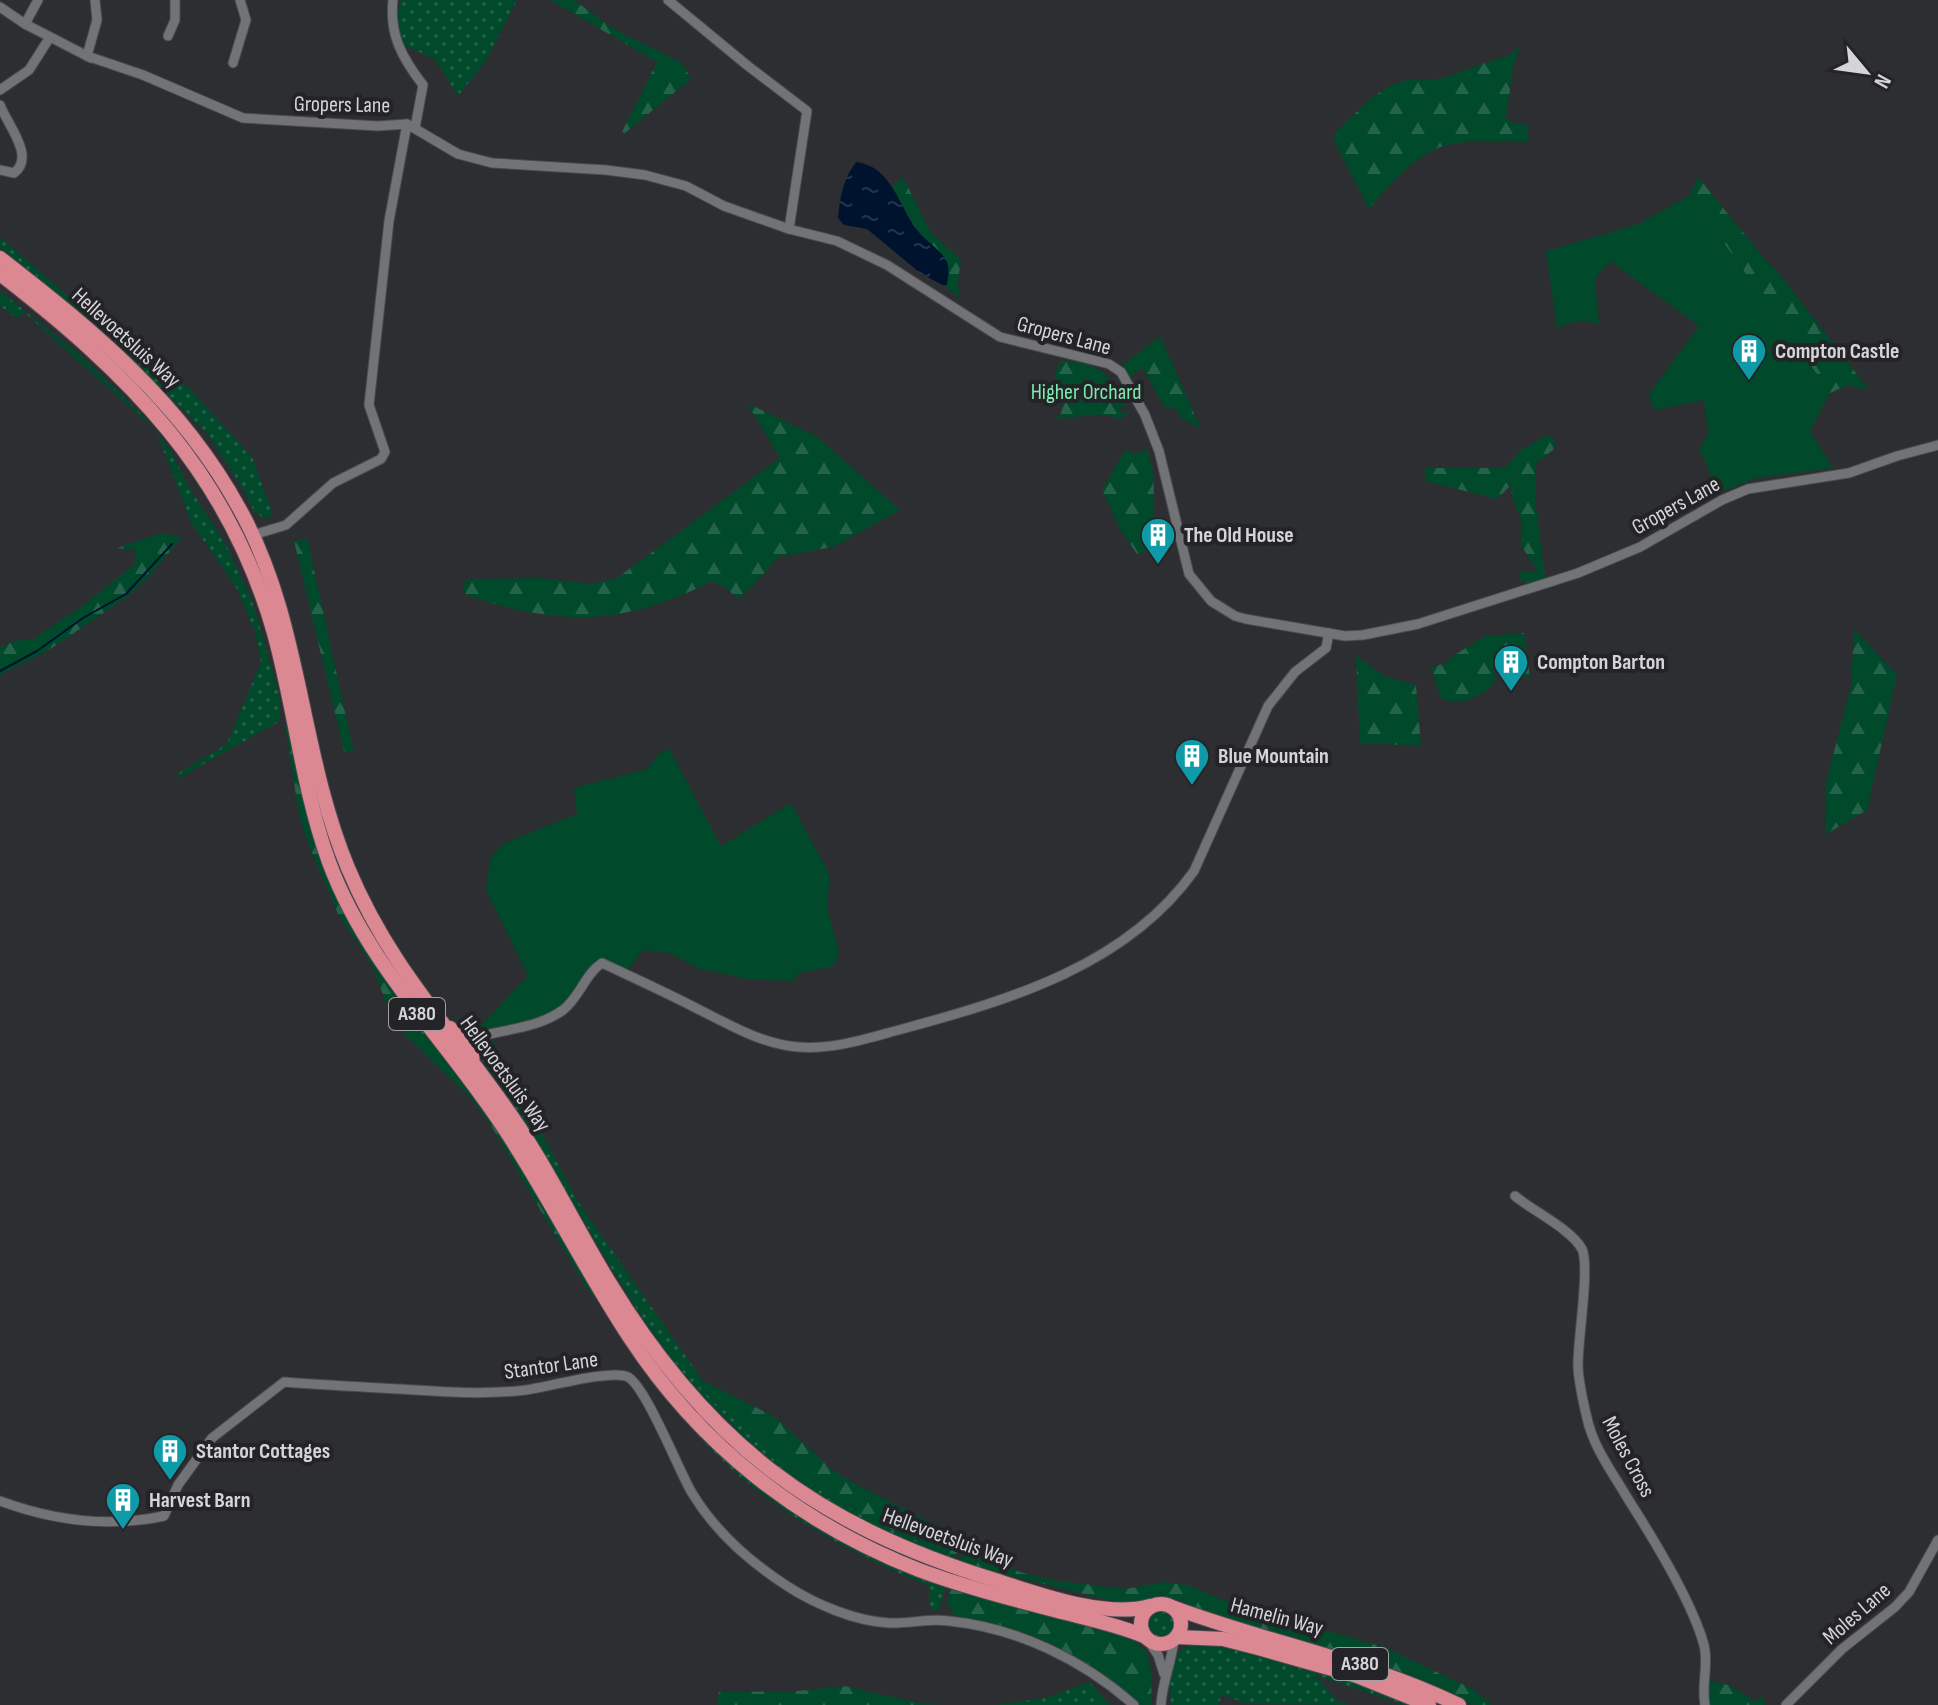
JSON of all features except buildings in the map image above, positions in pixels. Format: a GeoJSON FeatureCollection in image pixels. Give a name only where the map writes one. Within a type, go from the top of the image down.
{"type":"FeatureCollection","features":[{"type":"Feature","properties":{"kind":"highway","name":"Hellevoetsluis Way"},"geometry":{"type":"LineString","coordinates":[[0,258],[113,351],[156,392],[211,460],[253,535],[267,568],[284,620],[330,821],[346,864],[382,939],[434,1015],[526,1137],[610,1284],[655,1350],[709,1416],[759,1462],[799,1492],[874,1535],[930,1559],[1109,1611],[1135,1611],[1150,1606]]}},
{"type":"Feature","properties":{"kind":"highway","name":"Hellevoetsluis Way"},"geometry":{"type":"LineString","coordinates":[[0,274],[136,392],[187,452],[217,497],[240,541],[265,603],[314,815],[331,867],[355,921],[394,984],[497,1118],[631,1340],[690,1417],[769,1489],[871,1550],[946,1579],[1145,1638]]}},
{"type":"Feature","properties":{"kind":"highway"},"geometry":{"type":"LineString","coordinates":[[434,1015],[459,1035],[474,1038],[472,1063]]}},
{"type":"Feature","properties":{"kind":"highway"},"geometry":{"type":"LineString","coordinates":[[1161,1604],[1172,1607],[1181,1621],[1175,1638],[1160,1645],[1145,1638],[1141,1620],[1150,1606],[1161,1604]]}},
{"type":"Feature","properties":{"kind":"highway","name":"Hamelin Way"},"geometry":{"type":"LineString","coordinates":[[1172,1607],[1229,1627],[1336,1656],[1413,1684],[1459,1705]]}},
{"type":"Feature","properties":{"kind":"highway","name":"Hamelin Way"},"geometry":{"type":"LineString","coordinates":[[1175,1638],[1223,1639],[1250,1646],[1357,1676],[1429,1705]]}},
{"type":"Feature","properties":{"kind":"street"},"geometry":{"type":"LineString","coordinates":[[25,24],[38,0]]}},
{"type":"Feature","properties":{"kind":"street"},"geometry":{"type":"LineString","coordinates":[[87,56],[97,20],[95,0]]}},
{"type":"Feature","properties":{"kind":"street"},"geometry":{"type":"LineString","coordinates":[[167,30],[175,20],[175,0]]}},
{"type":"Feature","properties":{"kind":"street"},"geometry":{"type":"LineString","coordinates":[[240,0],[246,20],[234,59],[248,61]]}},
{"type":"Feature","properties":{"kind":"street"},"geometry":{"type":"LineString","coordinates":[[253,535],[286,525],[333,483],[381,459],[385,452],[369,405],[389,221],[423,85],[398,45],[391,18],[393,0]]}},
{"type":"Feature","properties":{"kind":"street"},"geometry":{"type":"LineString","coordinates":[[668,0],[807,111],[789,229]]}},
{"type":"Feature","properties":{"kind":"street"},"geometry":{"type":"LineString","coordinates":[[0,7],[46,35],[110,64]]}},
{"type":"Feature","properties":{"kind":"street"},"geometry":{"type":"LineString","coordinates":[[0,90],[29,70],[46,35]]}},
{"type":"Feature","properties":{"kind":"street","name":"Gropers Lane"},"geometry":{"type":"LineString","coordinates":[[87,56],[143,75],[243,118],[411,126],[458,154],[492,163],[606,170],[645,175],[686,186],[724,206],[789,229],[837,241],[887,265],[1000,337],[1109,364],[1121,372],[1145,415],[1159,451],[1189,574],[1211,601],[1235,616],[1355,636],[1418,624],[1606,563],[1748,489],[1849,473],[1938,445]]}},
{"type":"Feature","properties":{"kind":"street"},"geometry":{"type":"LineString","coordinates":[[0,105],[23,159],[14,173],[0,170]]}},
{"type":"Feature","properties":{"kind":"street"},"geometry":{"type":"LineString","coordinates":[[474,1038],[516,1030],[552,1016],[576,997],[594,968],[602,963],[748,1034],[780,1044],[818,1048],[848,1043],[1012,996],[1094,960],[1129,938],[1177,894],[1199,861],[1268,706],[1295,672],[1326,648],[1329,633]]}},
{"type":"Feature","properties":{"kind":"street","name":"Moles Cross"},"geometry":{"type":"LineString","coordinates":[[1515,1196],[1569,1235],[1581,1248],[1586,1266],[1578,1368],[1587,1421],[1602,1457],[1641,1519],[1682,1594],[1704,1644],[1705,1705]]}},
{"type":"Feature","properties":{"kind":"street","name":"Stantor Lane"},"geometry":{"type":"LineString","coordinates":[[0,1501],[41,1514],[86,1523],[164,1516],[178,1485],[212,1438],[284,1382],[470,1393],[524,1390],[599,1375],[618,1375],[630,1378],[642,1395],[693,1494],[714,1522],[745,1554],[791,1589],[817,1602],[875,1621],[957,1621],[1029,1640],[1093,1673],[1134,1705]]}},
{"type":"Feature","properties":{"kind":"street","name":"Moles Lane"},"geometry":{"type":"LineString","coordinates":[[1786,1705],[1842,1649],[1902,1599],[1921,1573],[1938,1540]]}},
{"type":"Feature","properties":{"kind":"street"},"geometry":{"type":"LineString","coordinates":[[1145,1638],[1158,1655],[1164,1674]]}},
{"type":"Feature","properties":{"kind":"street"},"geometry":{"type":"LineString","coordinates":[[1161,1705],[1164,1674],[1173,1654],[1175,1638]]}},
{"type":"Feature","properties":{"kind":"green space"},"geometry":{"type":"Polygon","coordinates":[[[401,0],[517,0],[487,59],[458,96],[435,59],[399,43],[396,20],[401,0]]]}},
{"type":"Feature","properties":{"kind":"green space"},"geometry":{"type":"Polygon","coordinates":[[[550,0],[574,0],[614,29],[682,63],[691,79],[625,133],[622,132],[657,62],[550,0]]]}},
{"type":"Feature","properties":{"kind":"green space"},"geometry":{"type":"Polygon","coordinates":[[[1521,45],[1513,67],[1506,118],[1513,123],[1527,125],[1529,142],[1478,141],[1440,147],[1404,171],[1369,209],[1334,141],[1336,132],[1371,98],[1391,85],[1408,80],[1439,79],[1511,54],[1521,45]]]}},
{"type":"Feature","properties":{"kind":"green space"},"geometry":{"type":"Polygon","coordinates":[[[903,177],[931,233],[961,260],[959,297],[946,287],[948,266],[945,258],[914,227],[892,187],[903,177]]]}},
{"type":"Feature","properties":{"kind":"green space"},"geometry":{"type":"Polygon","coordinates":[[[1698,177],[1774,267],[1869,390],[1848,385],[1830,393],[1690,195],[1698,177]]]}},
{"type":"Feature","properties":{"kind":"green space"},"geometry":{"type":"Polygon","coordinates":[[[1690,195],[1830,393],[1810,431],[1833,468],[1756,478],[1719,493],[1699,448],[1708,435],[1704,400],[1653,410],[1649,394],[1699,326],[1610,261],[1595,279],[1599,323],[1577,321],[1557,328],[1546,251],[1639,224],[1690,195]]]}},
{"type":"Feature","properties":{"kind":"green space"},"geometry":{"type":"Polygon","coordinates":[[[0,237],[137,353],[190,389],[252,457],[273,515],[266,519],[254,512],[247,495],[207,433],[102,330],[0,247],[0,237]]]}},
{"type":"Feature","properties":{"kind":"green space"},"geometry":{"type":"Polygon","coordinates":[[[0,291],[79,354],[152,427],[24,312],[17,318],[0,306],[0,291]]]}},
{"type":"Feature","properties":{"kind":"green space"},"geometry":{"type":"Polygon","coordinates":[[[1160,336],[1201,429],[1182,419],[1174,408],[1164,407],[1144,370],[1139,369],[1130,378],[1123,365],[1160,336]]]}},
{"type":"Feature","properties":{"kind":"green space","name":"Higher Orchard"},"geometry":{"type":"Polygon","coordinates":[[[1060,361],[1100,370],[1126,404],[1119,410],[1123,414],[1128,410],[1130,412],[1119,420],[1104,415],[1051,418],[1060,416],[1064,403],[1053,398],[1059,383],[1056,375],[1060,361]]]}},
{"type":"Feature","properties":{"kind":"green space"},"geometry":{"type":"Polygon","coordinates":[[[747,403],[816,436],[900,510],[833,547],[778,557],[738,599],[712,581],[650,607],[591,617],[531,613],[466,595],[463,587],[467,579],[540,578],[592,584],[617,578],[780,458],[747,403]]]}},
{"type":"Feature","properties":{"kind":"green space"},"geometry":{"type":"Polygon","coordinates":[[[157,434],[168,447],[190,489],[225,543],[252,601],[280,697],[280,721],[177,779],[177,774],[227,744],[261,662],[255,631],[236,587],[192,524],[157,434]]]}},
{"type":"Feature","properties":{"kind":"green space"},"geometry":{"type":"Polygon","coordinates":[[[1547,435],[1556,442],[1553,450],[1535,464],[1535,498],[1545,578],[1529,583],[1518,579],[1521,572],[1538,571],[1520,544],[1521,519],[1511,485],[1497,499],[1425,481],[1426,468],[1505,468],[1521,450],[1547,435]]]}},
{"type":"Feature","properties":{"kind":"green space"},"geometry":{"type":"Polygon","coordinates":[[[1125,450],[1133,454],[1147,450],[1154,475],[1153,546],[1137,554],[1121,531],[1102,490],[1125,450]]]}},
{"type":"Feature","properties":{"kind":"green space"},"geometry":{"type":"Polygon","coordinates":[[[162,533],[182,537],[147,579],[128,596],[49,650],[0,675],[0,647],[18,640],[32,640],[82,606],[135,564],[135,550],[117,548],[162,533]]]}},
{"type":"Feature","properties":{"kind":"green space"},"geometry":{"type":"Polygon","coordinates":[[[307,538],[354,753],[344,751],[294,541],[307,538]]]}},
{"type":"Feature","properties":{"kind":"green space"},"geometry":{"type":"Polygon","coordinates":[[[1854,629],[1897,675],[1867,810],[1826,834],[1825,786],[1851,687],[1854,629]]]}},
{"type":"Feature","properties":{"kind":"green space"},"geometry":{"type":"Polygon","coordinates":[[[1524,633],[1530,678],[1521,677],[1510,662],[1499,656],[1494,661],[1495,681],[1485,691],[1463,701],[1441,698],[1431,667],[1447,663],[1485,636],[1524,633]]]}},
{"type":"Feature","properties":{"kind":"green space"},"geometry":{"type":"Polygon","coordinates":[[[1356,656],[1384,676],[1416,685],[1421,746],[1360,743],[1356,656]]]}},
{"type":"Feature","properties":{"kind":"green space"},"geometry":{"type":"Polygon","coordinates":[[[285,726],[291,729],[345,905],[477,1093],[599,1297],[596,1300],[490,1124],[471,1098],[405,1035],[391,1017],[373,967],[338,914],[309,846],[299,814],[285,726]]]}},
{"type":"Feature","properties":{"kind":"green space"},"geometry":{"type":"Polygon","coordinates":[[[669,748],[721,846],[791,803],[830,875],[827,908],[839,951],[834,966],[798,973],[794,981],[747,979],[697,968],[670,953],[643,950],[626,972],[601,959],[566,1003],[546,1016],[488,1032],[482,1029],[481,1025],[528,976],[486,890],[490,859],[504,843],[577,814],[574,788],[647,769],[657,756],[669,748]]]}},
{"type":"Feature","properties":{"kind":"green space"},"geometry":{"type":"Polygon","coordinates":[[[490,1038],[579,1203],[703,1381],[700,1387],[807,1482],[867,1518],[955,1558],[954,1561],[879,1528],[808,1488],[752,1444],[698,1390],[639,1313],[536,1140],[489,1074],[482,1054],[490,1038]]]}},
{"type":"Feature","properties":{"kind":"green space"},"geometry":{"type":"Polygon","coordinates":[[[635,1350],[773,1492],[947,1583],[939,1609],[936,1611],[929,1607],[929,1586],[840,1544],[761,1494],[693,1430],[663,1393],[635,1350]]]}},
{"type":"Feature","properties":{"kind":"green space"},"geometry":{"type":"Polygon","coordinates":[[[703,1381],[775,1417],[831,1469],[850,1481],[957,1536],[960,1543],[955,1558],[867,1518],[807,1482],[745,1424],[716,1404],[700,1387],[703,1381]]]}},
{"type":"Feature","properties":{"kind":"green space"},"geometry":{"type":"Polygon","coordinates":[[[971,1546],[1020,1572],[1051,1580],[1126,1589],[1162,1582],[1188,1585],[1238,1606],[1265,1622],[1331,1632],[1383,1647],[1473,1689],[1492,1705],[1474,1705],[1367,1661],[1222,1621],[1177,1599],[1161,1598],[1125,1604],[980,1568],[960,1560],[962,1552],[971,1546]]]}},
{"type":"Feature","properties":{"kind":"green space"},"geometry":{"type":"Polygon","coordinates":[[[951,1586],[1086,1622],[1134,1641],[1145,1650],[1150,1662],[1151,1705],[1139,1705],[1089,1669],[1053,1650],[996,1627],[954,1615],[947,1602],[951,1586]]]}},
{"type":"Feature","properties":{"kind":"green space"},"geometry":{"type":"Polygon","coordinates":[[[1160,1610],[1171,1614],[1175,1625],[1171,1636],[1160,1640],[1149,1636],[1145,1625],[1149,1614],[1160,1610]]]}},
{"type":"Feature","properties":{"kind":"green space"},"geometry":{"type":"Polygon","coordinates":[[[1210,1642],[1336,1675],[1420,1705],[1404,1705],[1315,1675],[1337,1701],[1348,1705],[1248,1704],[1222,1695],[1218,1705],[1171,1705],[1173,1661],[1185,1648],[1210,1642]]]}},
{"type":"Feature","properties":{"kind":"green space"},"geometry":{"type":"Polygon","coordinates":[[[1708,1680],[1728,1685],[1757,1702],[1761,1695],[1766,1705],[1709,1705],[1708,1680]]]}},
{"type":"Feature","properties":{"kind":"green space"},"geometry":{"type":"Polygon","coordinates":[[[1089,1682],[1110,1705],[995,1705],[1045,1698],[1089,1682]]]}},
{"type":"Feature","properties":{"kind":"green space"},"geometry":{"type":"Polygon","coordinates":[[[845,1686],[922,1704],[943,1705],[717,1705],[719,1692],[797,1691],[845,1686]]]}},
{"type":"Feature","properties":{"kind":"water"},"geometry":{"type":"Polygon","coordinates":[[[856,162],[868,165],[886,179],[917,230],[944,257],[948,269],[946,287],[920,273],[867,229],[844,225],[838,218],[843,188],[856,162]]]}},
{"type":"Feature","properties":{"kind":"waterway"},"geometry":{"type":"LineString","coordinates":[[0,671],[126,594],[172,544]]}},
{"type":"Feature","properties":{"kind":"place","name":"Compton Castle"},"geometry":{"type":"Point","coordinates":[1749,382]}},
{"type":"Feature","properties":{"kind":"place","name":"The Old House"},"geometry":{"type":"Point","coordinates":[1158,566]}},
{"type":"Feature","properties":{"kind":"place","name":"Compton Barton"},"geometry":{"type":"Point","coordinates":[1511,693]}},
{"type":"Feature","properties":{"kind":"place","name":"Blue Mountain"},"geometry":{"type":"Point","coordinates":[1192,787]}},
{"type":"Feature","properties":{"kind":"place","name":"Stantor Cottages"},"geometry":{"type":"Point","coordinates":[170,1482]}},
{"type":"Feature","properties":{"kind":"place","name":"Harvest Barn"},"geometry":{"type":"Point","coordinates":[123,1531]}}]}
